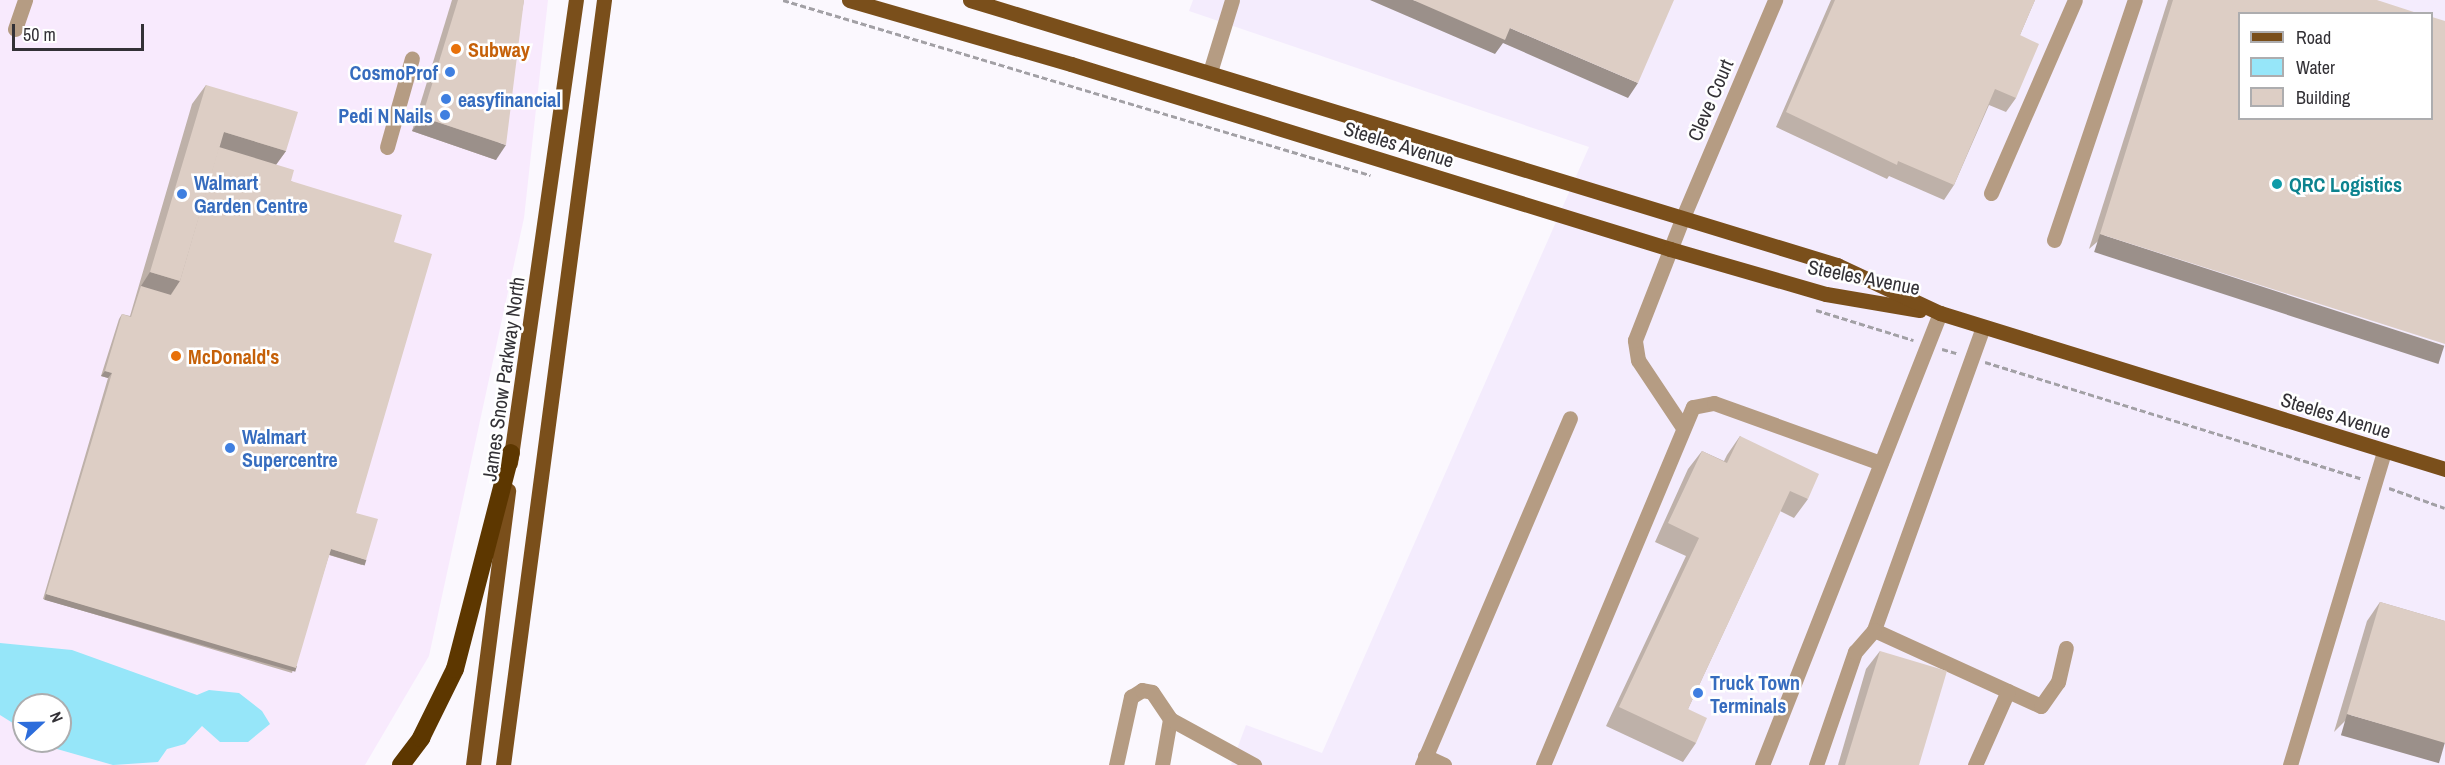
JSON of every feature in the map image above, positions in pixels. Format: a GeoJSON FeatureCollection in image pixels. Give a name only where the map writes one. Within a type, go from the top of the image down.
{"type":"FeatureCollection","features":[{"type":"Feature","properties":{"kind":"highway"},"geometry":{"type":"LineString","coordinates":[[401,765],[422,738],[456,669],[511,453]]}},
{"type":"Feature","properties":{"kind":"main road","name":"James Snow Parkway North"},"geometry":{"type":"LineString","coordinates":[[473,765],[499,581],[511,453],[576,0]]}},
{"type":"Feature","properties":{"kind":"main road"},"geometry":{"type":"LineString","coordinates":[[503,765],[604,0]]}},
{"type":"Feature","properties":{"kind":"main road","name":"Steeles Avenue"},"geometry":{"type":"LineString","coordinates":[[849,0],[1071,64],[1670,249],[1826,294],[1940,313]]}},
{"type":"Feature","properties":{"kind":"main road","name":"Steeles Avenue"},"geometry":{"type":"LineString","coordinates":[[970,0],[1837,264],[1940,313],[2445,469]]}},
{"type":"Feature","properties":{"kind":"street"},"geometry":{"type":"LineString","coordinates":[[15,28],[25,0]]}},
{"type":"Feature","properties":{"kind":"street"},"geometry":{"type":"LineString","coordinates":[[1210,72],[1232,0]]}},
{"type":"Feature","properties":{"kind":"street","name":"Cleve Court"},"geometry":{"type":"LineString","coordinates":[[1682,426],[1638,360],[1635,340],[1683,217],[1775,0]]}},
{"type":"Feature","properties":{"kind":"street"},"geometry":{"type":"LineString","coordinates":[[1990,194],[2075,0]]}},
{"type":"Feature","properties":{"kind":"street"},"geometry":{"type":"LineString","coordinates":[[2054,240],[2135,0]]}},
{"type":"Feature","properties":{"kind":"street"},"geometry":{"type":"LineString","coordinates":[[387,147],[412,58]]}},
{"type":"Feature","properties":{"kind":"street"},"geometry":{"type":"LineString","coordinates":[[1762,765],[1940,313]]}},
{"type":"Feature","properties":{"kind":"street"},"geometry":{"type":"LineString","coordinates":[[1816,765],[1856,652],[1874,630],[1983,327]]}},
{"type":"Feature","properties":{"kind":"street"},"geometry":{"type":"LineString","coordinates":[[1543,765],[1682,426],[1693,407],[1714,403],[1881,463]]}},
{"type":"Feature","properties":{"kind":"street"},"geometry":{"type":"LineString","coordinates":[[1444,765],[1424,760],[1570,418]]}},
{"type":"Feature","properties":{"kind":"street"},"geometry":{"type":"LineString","coordinates":[[2290,765],[2384,452]]}},
{"type":"Feature","properties":{"kind":"street"},"geometry":{"type":"LineString","coordinates":[[1874,630],[2041,706],[2058,682],[2066,648]]}},
{"type":"Feature","properties":{"kind":"street"},"geometry":{"type":"LineString","coordinates":[[1116,765],[1131,697],[1142,690],[1152,692],[1170,718],[1254,765]]}},
{"type":"Feature","properties":{"kind":"street"},"geometry":{"type":"LineString","coordinates":[[1975,765],[2008,690]]}},
{"type":"Feature","properties":{"kind":"street"},"geometry":{"type":"LineString","coordinates":[[1162,765],[1170,718]]}},
{"type":"Feature","properties":{"kind":"shaded area"},"geometry":{"type":"Polygon","coordinates":[[[0,0],[548,0],[524,218],[429,656],[365,765],[0,765],[0,0]]]}},
{"type":"Feature","properties":{"kind":"shaded area"},"geometry":{"type":"Polygon","coordinates":[[[1193,0],[2445,0],[2445,765],[1231,765],[1246,725],[1322,753],[1589,147],[1189,11],[1193,0]]]}},
{"type":"Feature","properties":{"kind":"water"},"geometry":{"type":"Polygon","coordinates":[[[0,643],[72,650],[197,695],[209,690],[239,693],[262,711],[270,724],[248,742],[220,742],[202,726],[185,744],[167,749],[158,762],[113,765],[71,753],[72,693],[12,693],[12,722],[0,715],[0,643]]]}},
{"type":"Feature","properties":{"kind":"building"},"geometry":{"type":"Polygon","coordinates":[[[458,0],[524,0],[506,145],[422,117],[458,0]]]}},
{"type":"Feature","properties":{"kind":"building"},"geometry":{"type":"Polygon","coordinates":[[[1413,0],[1674,0],[1638,83],[1510,28],[1505,40],[1413,0]]]}},
{"type":"Feature","properties":{"kind":"building"},"geometry":{"type":"Polygon","coordinates":[[[1835,0],[2035,0],[2020,35],[2039,44],[2016,98],[1995,89],[1954,185],[1898,161],[1897,165],[1786,112],[1835,0]]]}},
{"type":"Feature","properties":{"kind":"building","name":"QRC Logistics"},"geometry":{"type":"Polygon","coordinates":[[[2173,0],[2377,0],[2414,12],[2238,12],[2238,120],[2433,120],[2433,17],[2445,21],[2445,344],[2100,234],[2173,0]]]}},
{"type":"Feature","properties":{"kind":"building","name":"Walmart Garden Centre"},"geometry":{"type":"Polygon","coordinates":[[[206,85],[298,112],[286,151],[224,132],[180,281],[150,272],[206,85]]]}},
{"type":"Feature","properties":{"kind":"building","name":"Walmart Supercentre"},"geometry":{"type":"Polygon","coordinates":[[[219,147],[294,170],[291,181],[402,215],[394,242],[432,254],[356,513],[378,519],[366,560],[331,549],[296,668],[46,594],[112,373],[105,371],[122,314],[131,317],[141,286],[171,295],[180,281],[219,147]]]}},
{"type":"Feature","properties":{"kind":"building"},"geometry":{"type":"Polygon","coordinates":[[[1740,436],[1819,474],[1808,499],[1790,491],[1688,709],[1707,718],[1696,743],[1619,707],[1699,538],[1668,523],[1702,451],[1727,463],[1740,436]]]}},
{"type":"Feature","properties":{"kind":"building"},"geometry":{"type":"Polygon","coordinates":[[[2380,602],[2445,621],[2445,743],[2347,714],[2380,602]]]}},
{"type":"Feature","properties":{"kind":"building"},"geometry":{"type":"Polygon","coordinates":[[[1880,651],[1947,671],[1919,765],[1845,765],[1880,651]]]}},
{"type":"Feature","properties":{"kind":"place","name":"Subway"},"geometry":{"type":"Point","coordinates":[456,49]}},
{"type":"Feature","properties":{"kind":"place","name":"CosmoProf"},"geometry":{"type":"Point","coordinates":[450,72]}},
{"type":"Feature","properties":{"kind":"place","name":"easyfinancial"},"geometry":{"type":"Point","coordinates":[446,99]}},
{"type":"Feature","properties":{"kind":"place","name":"Pedi N Nails"},"geometry":{"type":"Point","coordinates":[445,115]}},
{"type":"Feature","properties":{"kind":"place","name":"QRC Logistics"},"geometry":{"type":"Point","coordinates":[2277,184]}},
{"type":"Feature","properties":{"kind":"place","name":"Walmart Garden Centre"},"geometry":{"type":"Point","coordinates":[182,194]}},
{"type":"Feature","properties":{"kind":"place","name":"McDonald's"},"geometry":{"type":"Point","coordinates":[176,356]}},
{"type":"Feature","properties":{"kind":"place","name":"Walmart Supercentre"},"geometry":{"type":"Point","coordinates":[230,448]}},
{"type":"Feature","properties":{"kind":"place","name":"Truck Town Terminals"},"geometry":{"type":"Point","coordinates":[1698,693]}}]}
